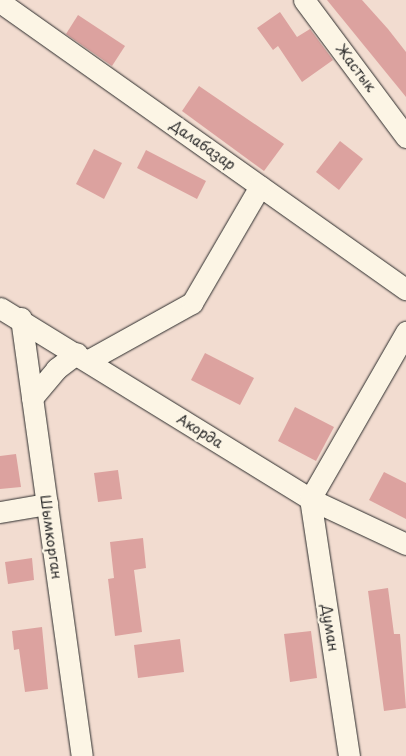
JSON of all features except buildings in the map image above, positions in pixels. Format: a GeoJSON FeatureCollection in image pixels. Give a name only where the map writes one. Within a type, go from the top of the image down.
{"type":"FeatureCollection","features":[{"type":"Feature","properties":{"kind":"street","name":"Жастык"},"geometry":{"type":"LineString","coordinates":[[304,0],[406,137]]}},
{"type":"Feature","properties":{"kind":"street","name":"Далабазар"},"geometry":{"type":"LineString","coordinates":[[0,2],[406,289]]}},
{"type":"Feature","properties":{"kind":"street"},"geometry":{"type":"LineString","coordinates":[[32,398],[56,369],[192,303],[260,186]]}},
{"type":"Feature","properties":{"kind":"street","name":"Акорда"},"geometry":{"type":"LineString","coordinates":[[0,308],[21,318],[310,499],[406,544]]}},
{"type":"Feature","properties":{"kind":"street","name":"Шымкорган"},"geometry":{"type":"LineString","coordinates":[[21,318],[82,756]]}},
{"type":"Feature","properties":{"kind":"street"},"geometry":{"type":"LineString","coordinates":[[310,499],[406,332]]}},
{"type":"Feature","properties":{"kind":"street","name":"Думан"},"geometry":{"type":"LineString","coordinates":[[310,499],[350,756]]}},
{"type":"Feature","properties":{"kind":"street"},"geometry":{"type":"LineString","coordinates":[[0,512],[47,504]]}}]}
